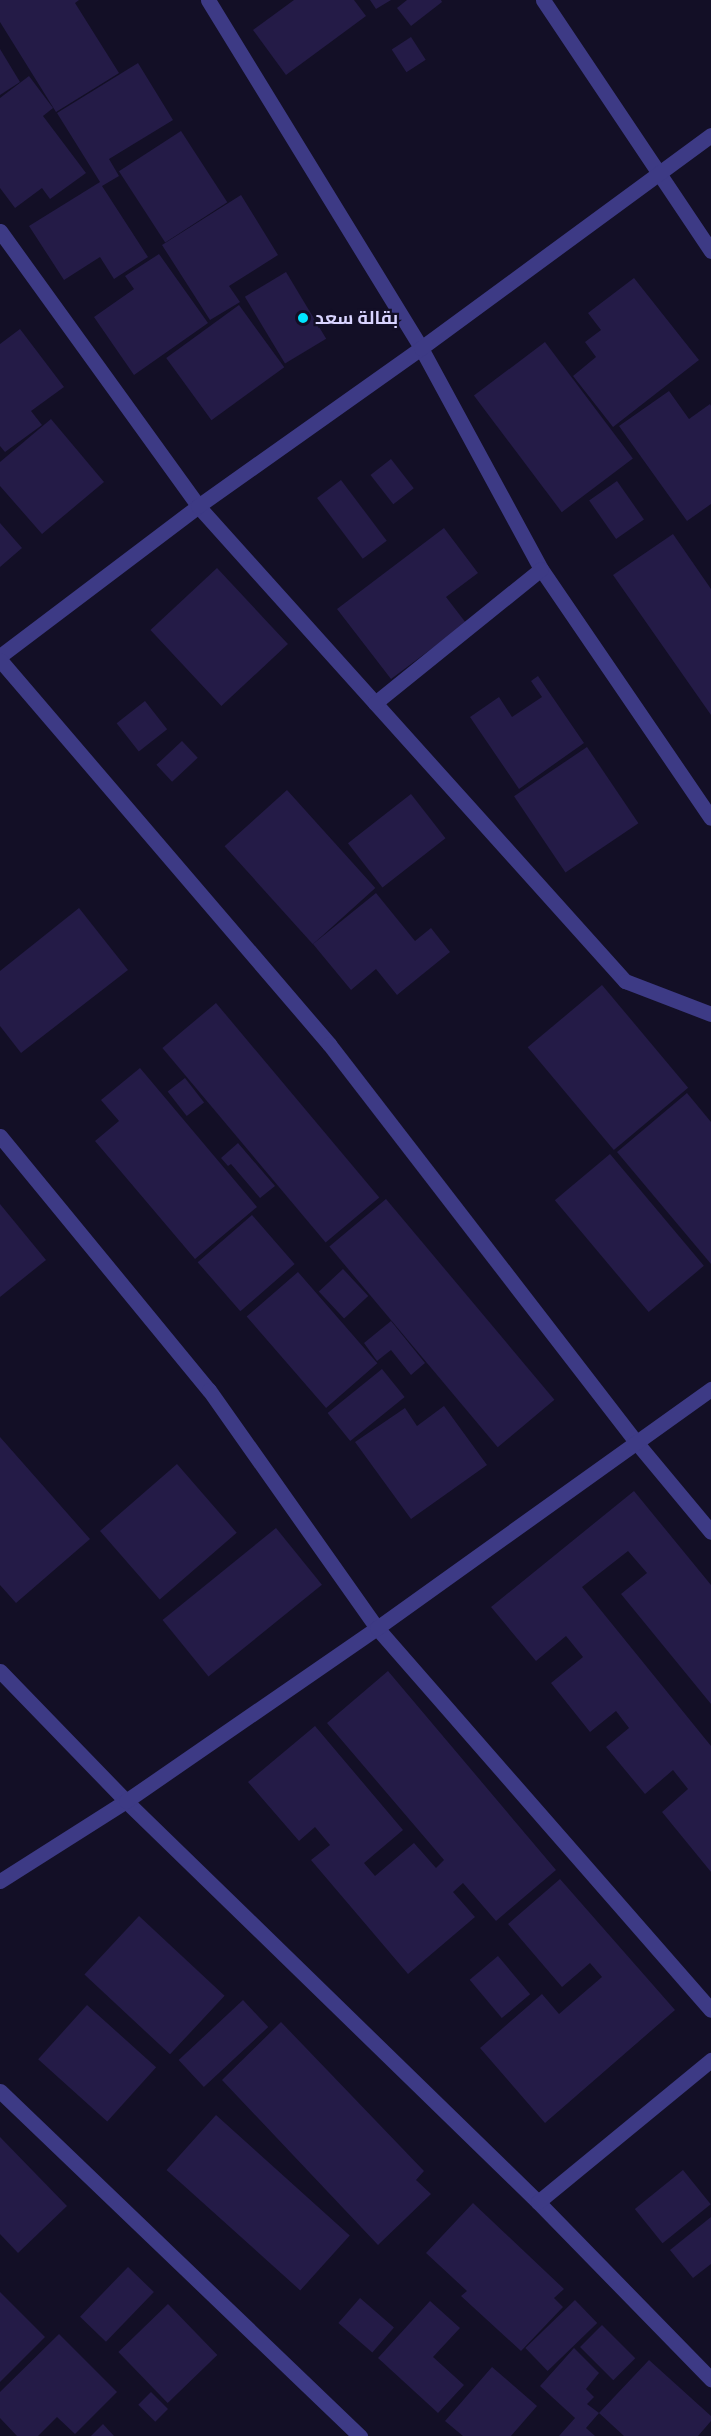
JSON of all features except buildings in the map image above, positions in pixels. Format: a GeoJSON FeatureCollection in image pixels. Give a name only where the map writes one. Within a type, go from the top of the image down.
{"type":"FeatureCollection","features":[{"type":"Feature","properties":{"kind":"street"},"geometry":{"type":"LineString","coordinates":[[208,0],[421,348],[541,569],[711,818]]}},
{"type":"Feature","properties":{"kind":"street"},"geometry":{"type":"LineString","coordinates":[[543,0],[711,251]]}},
{"type":"Feature","properties":{"kind":"street"},"geometry":{"type":"LineString","coordinates":[[711,135],[421,348],[198,506],[0,658],[329,1044],[636,1442],[711,1532]]}},
{"type":"Feature","properties":{"kind":"street"},"geometry":{"type":"LineString","coordinates":[[0,231],[198,506],[625,981],[711,1014]]}},
{"type":"Feature","properties":{"kind":"street"},"geometry":{"type":"LineString","coordinates":[[375,703],[541,569]]}},
{"type":"Feature","properties":{"kind":"street"},"geometry":{"type":"LineString","coordinates":[[0,1136],[209,1390],[377,1628],[711,2010]]}},
{"type":"Feature","properties":{"kind":"street"},"geometry":{"type":"LineString","coordinates":[[0,1881],[126,1802],[377,1628],[711,1389]]}},
{"type":"Feature","properties":{"kind":"street"},"geometry":{"type":"LineString","coordinates":[[0,1671],[126,1802],[538,2202],[711,2379]]}},
{"type":"Feature","properties":{"kind":"street"},"geometry":{"type":"LineString","coordinates":[[538,2202],[711,2060]]}},
{"type":"Feature","properties":{"kind":"street"},"geometry":{"type":"LineString","coordinates":[[0,2091],[360,2436]]}},
{"type":"Feature","properties":{"kind":"place","name":"بقالة سعد"},"geometry":{"type":"Point","coordinates":[303,318]}}]}
